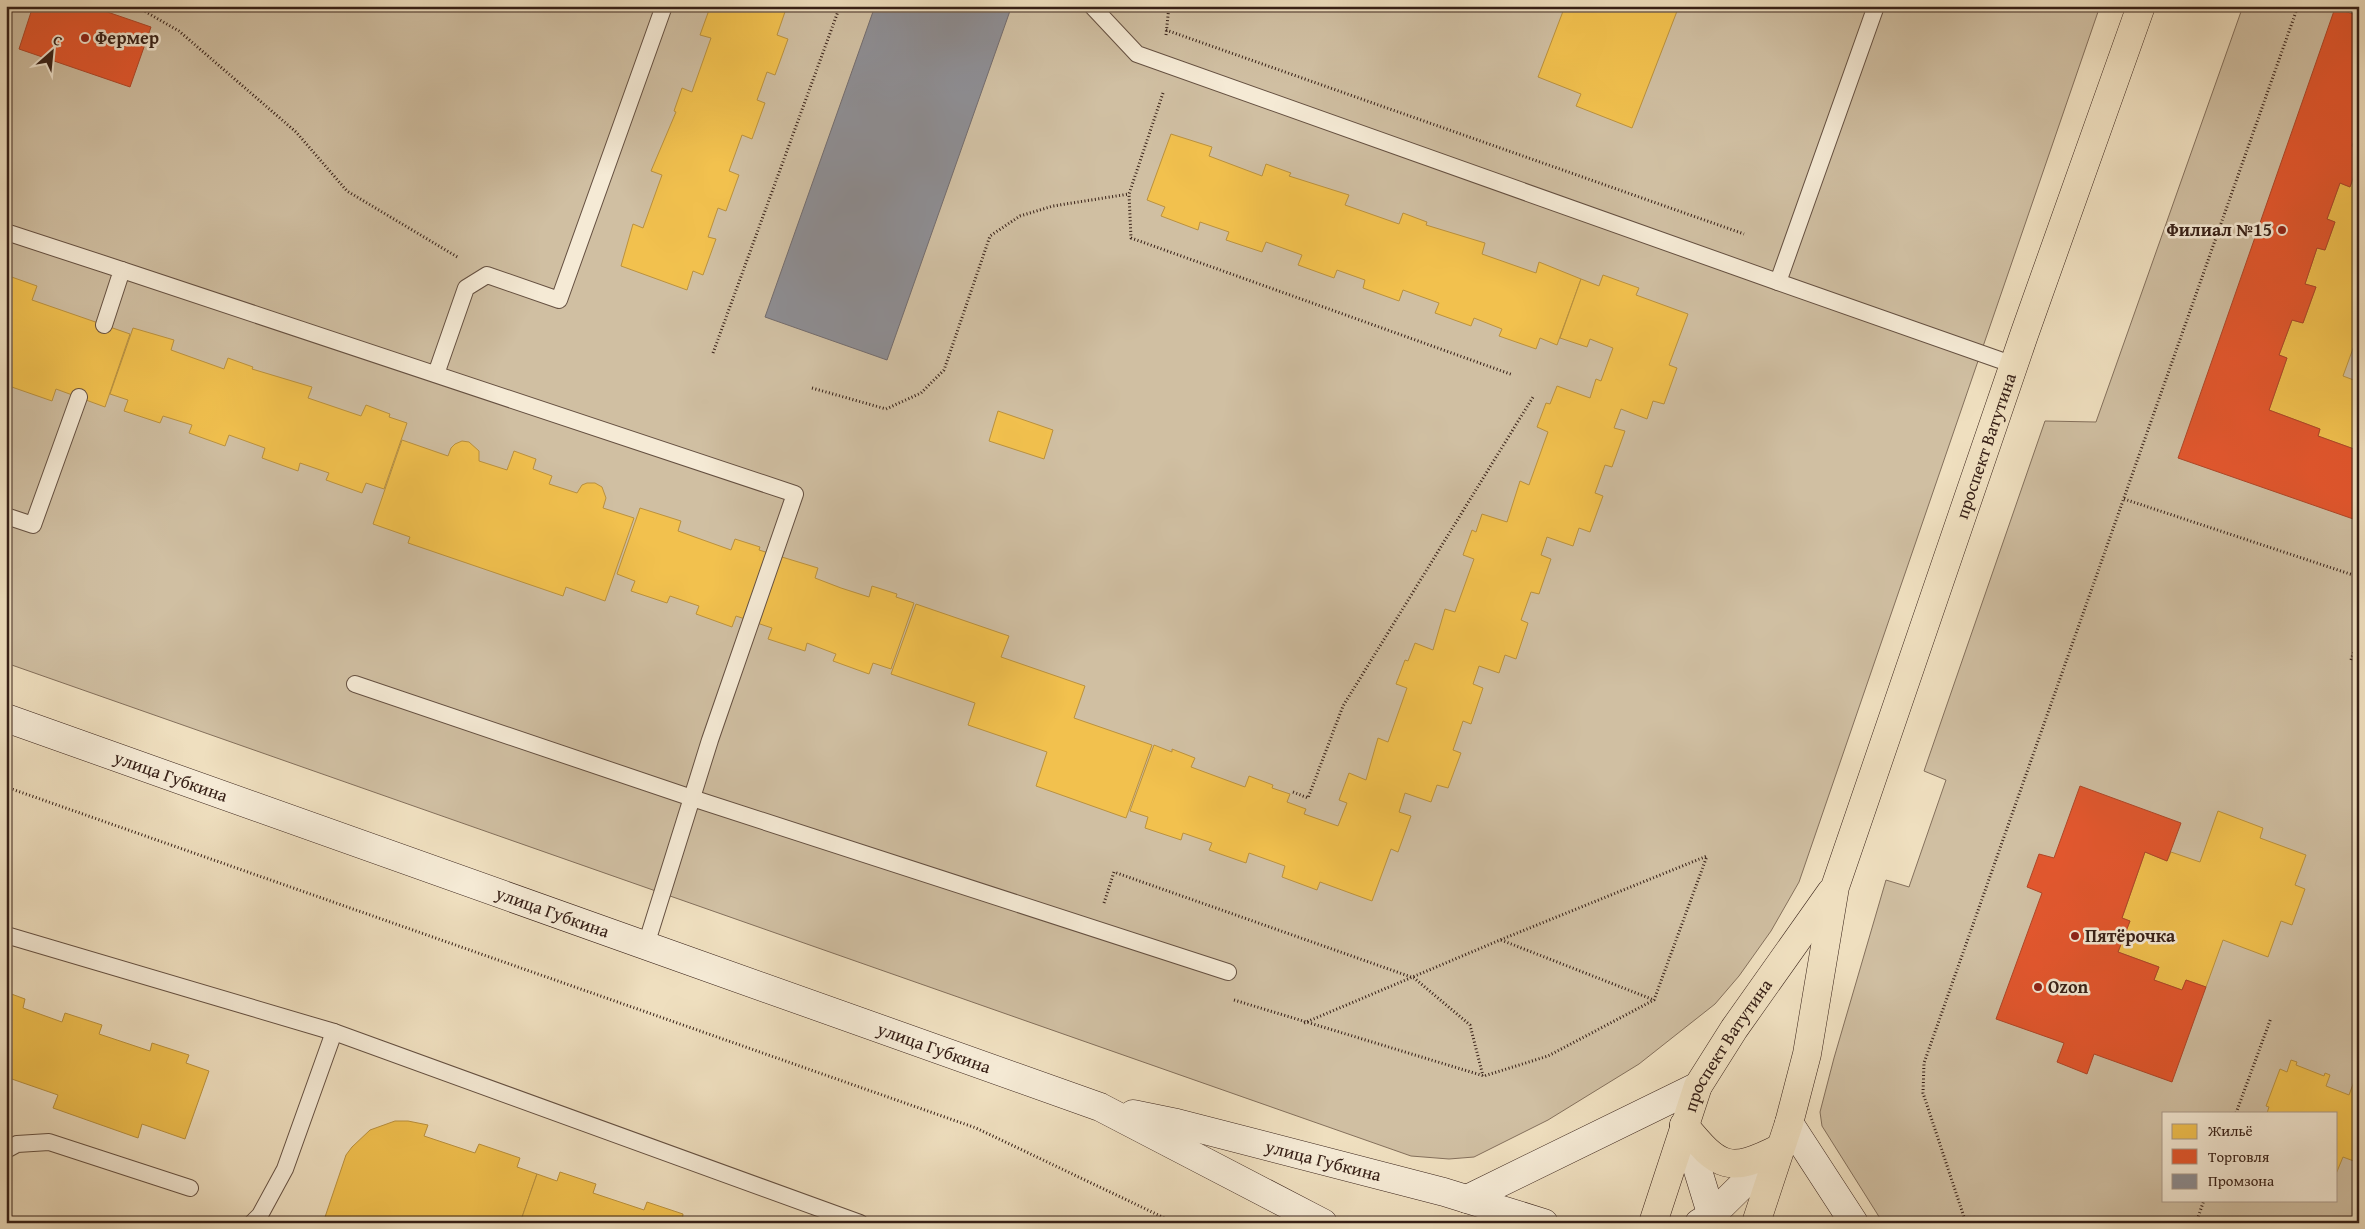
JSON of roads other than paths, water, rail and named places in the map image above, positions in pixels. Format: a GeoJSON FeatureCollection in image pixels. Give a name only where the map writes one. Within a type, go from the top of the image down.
{"type":"FeatureCollection","features":[{"type":"Feature","properties":{"kind":"main road","name":"проспект Ватутина"},"geometry":{"type":"LineString","coordinates":[[1756,1223],[1789,1122],[1807,1054],[1835,887],[2014,365],[2141,6]]}},
{"type":"Feature","properties":{"kind":"main road","name":"улица Губкина"},"geometry":{"type":"LineString","coordinates":[[6,718],[1100,1107],[1323,1223]]}},
{"type":"Feature","properties":{"kind":"main road","name":"проспект Ватутина"},"geometry":{"type":"LineString","coordinates":[[1653,1223],[1698,1086],[1734,1029],[1835,887]]}},
{"type":"Feature","properties":{"kind":"main road"},"geometry":{"type":"LineString","coordinates":[[1467,1199],[1698,1086]]}},
{"type":"Feature","properties":{"kind":"main road","name":"улица Губкина"},"geometry":{"type":"LineString","coordinates":[[1100,1107],[1177,1123],[1467,1199],[1519,1220],[1544,1223]]}},
{"type":"Feature","properties":{"kind":"main road"},"geometry":{"type":"LineString","coordinates":[[1789,1122],[1854,1223]]}},
{"type":"Feature","properties":{"kind":"main road"},"geometry":{"type":"LineString","coordinates":[[1684,1125],[1706,1152],[1729,1164],[1753,1162],[1780,1148]]}},
{"type":"Feature","properties":{"kind":"main road"},"geometry":{"type":"LineString","coordinates":[[1684,1125],[1708,1221]]}},
{"type":"Feature","properties":{"kind":"main road"},"geometry":{"type":"LineString","coordinates":[[1708,1221],[1780,1148]]}},
{"type":"Feature","properties":{"kind":"lane"},"geometry":{"type":"LineString","coordinates":[[436,374],[466,288],[487,275],[559,300],[664,6]]}},
{"type":"Feature","properties":{"kind":"lane"},"geometry":{"type":"LineString","coordinates":[[1092,6],[1137,54],[2014,365]]}},
{"type":"Feature","properties":{"kind":"lane"},"geometry":{"type":"LineString","coordinates":[[1778,282],[1876,6]]}},
{"type":"Feature","properties":{"kind":"lane"},"geometry":{"type":"LineString","coordinates":[[6,232],[795,494],[710,740],[646,945]]}},
{"type":"Feature","properties":{"kind":"lane"},"geometry":{"type":"LineString","coordinates":[[104,325],[122,270]]}},
{"type":"Feature","properties":{"kind":"lane"},"geometry":{"type":"LineString","coordinates":[[6,516],[33,525],[79,397]]}},
{"type":"Feature","properties":{"kind":"lane"},"geometry":{"type":"LineString","coordinates":[[355,684],[692,798],[1228,972]]}},
{"type":"Feature","properties":{"kind":"lane"},"geometry":{"type":"LineString","coordinates":[[6,935],[334,1032],[860,1223]]}},
{"type":"Feature","properties":{"kind":"lane"},"geometry":{"type":"LineString","coordinates":[[252,1223],[260,1215],[285,1170],[334,1032]]}},
{"type":"Feature","properties":{"kind":"lane"},"geometry":{"type":"LineString","coordinates":[[6,1150],[16,1144],[49,1142],[190,1188]]}},
{"type":"Feature","properties":{"kind":"place","name":"Фермер"},"geometry":{"type":"Point","coordinates":[85,38]}},
{"type":"Feature","properties":{"kind":"place","name":"Филиал №15"},"geometry":{"type":"Point","coordinates":[2282,230]}},
{"type":"Feature","properties":{"kind":"place","name":"Пятёрочка"},"geometry":{"type":"Point","coordinates":[2075,936]}},
{"type":"Feature","properties":{"kind":"place","name":"Ozon"},"geometry":{"type":"Point","coordinates":[2038,987]}}]}
